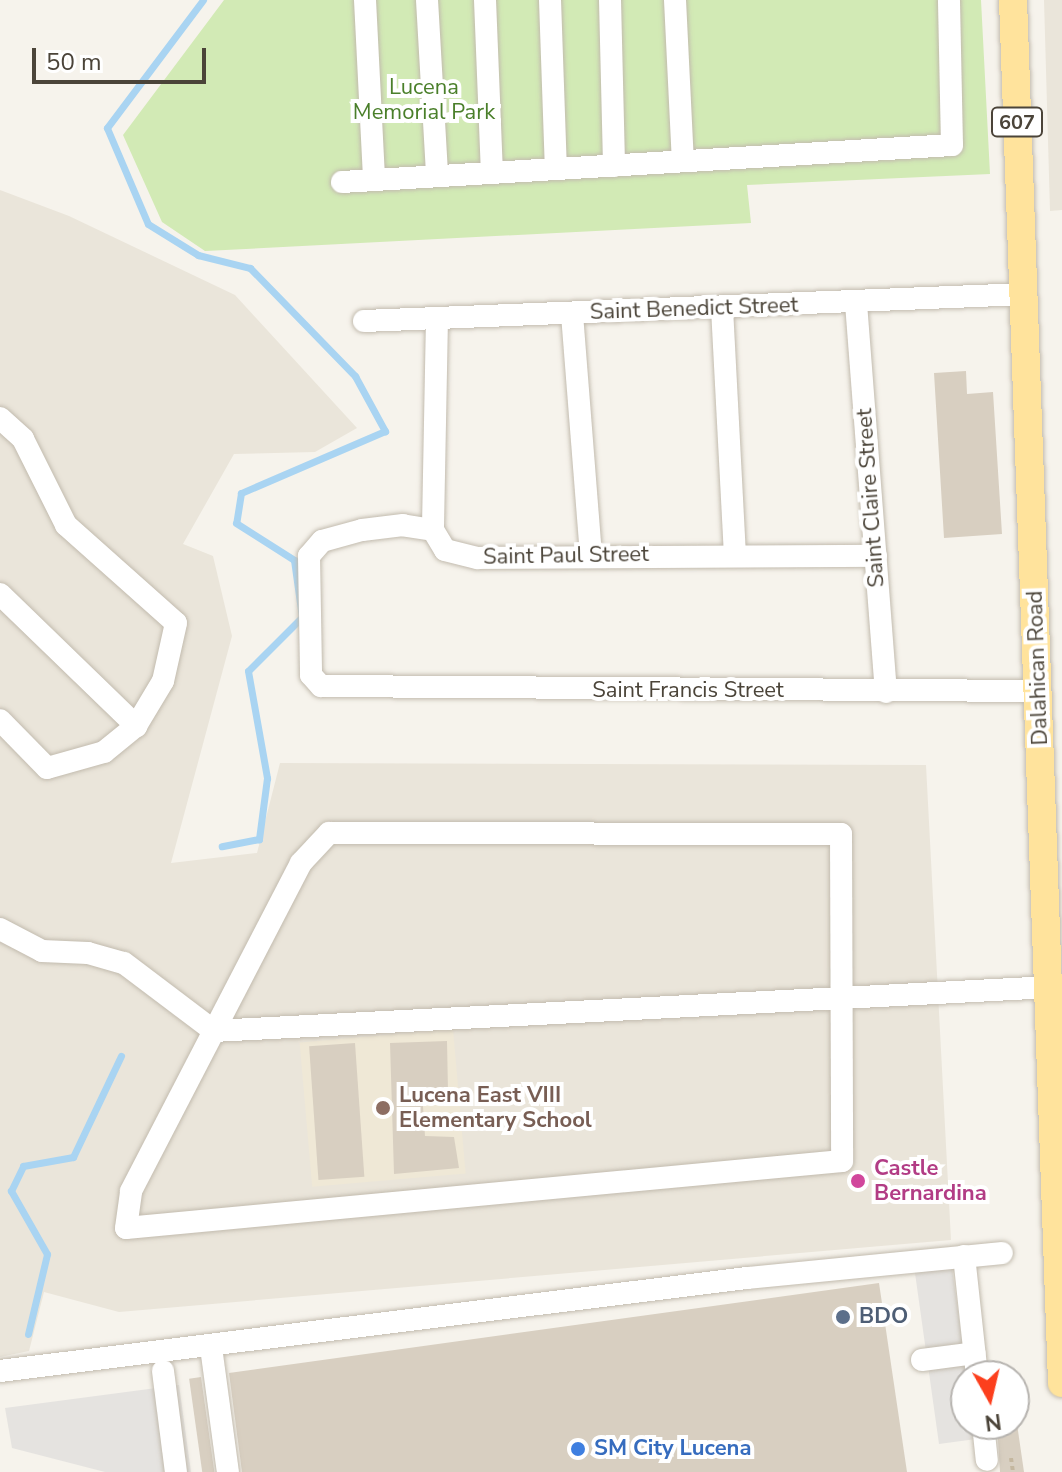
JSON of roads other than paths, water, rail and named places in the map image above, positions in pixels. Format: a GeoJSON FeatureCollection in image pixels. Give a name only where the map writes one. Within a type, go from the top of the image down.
{"type":"FeatureCollection","features":[{"type":"Feature","properties":{"kind":"main road","name":"Dalahican Road"},"geometry":{"type":"LineString","coordinates":[[1013,0],[1039,691],[1054,824],[1050,987],[1062,1383]]}},
{"type":"Feature","properties":{"kind":"street"},"geometry":{"type":"LineString","coordinates":[[365,0],[374,180]]}},
{"type":"Feature","properties":{"kind":"street"},"geometry":{"type":"LineString","coordinates":[[427,0],[437,176]]}},
{"type":"Feature","properties":{"kind":"street"},"geometry":{"type":"LineString","coordinates":[[485,0],[492,173]]}},
{"type":"Feature","properties":{"kind":"street"},"geometry":{"type":"LineString","coordinates":[[550,0],[556,169]]}},
{"type":"Feature","properties":{"kind":"street"},"geometry":{"type":"LineString","coordinates":[[610,0],[614,166]]}},
{"type":"Feature","properties":{"kind":"street"},"geometry":{"type":"LineString","coordinates":[[675,0],[683,161]]}},
{"type":"Feature","properties":{"kind":"street"},"geometry":{"type":"LineString","coordinates":[[342,182],[952,145],[949,0]]}},
{"type":"Feature","properties":{"kind":"street","name":"Saint Benedict Street"},"geometry":{"type":"LineString","coordinates":[[364,321],[1024,294]]}},
{"type":"Feature","properties":{"kind":"street","name":"Saint Claire Street"},"geometry":{"type":"LineString","coordinates":[[856,303],[886,692]]}},
{"type":"Feature","properties":{"kind":"street"},"geometry":{"type":"LineString","coordinates":[[722,308],[735,555]]}},
{"type":"Feature","properties":{"kind":"street"},"geometry":{"type":"LineString","coordinates":[[572,314],[591,555]]}},
{"type":"Feature","properties":{"kind":"street"},"geometry":{"type":"LineString","coordinates":[[433,530],[437,318]]}},
{"type":"Feature","properties":{"kind":"street"},"geometry":{"type":"LineString","coordinates":[[0,418],[23,439],[66,525],[176,623],[163,681],[136,726],[104,752],[47,768],[0,720]]}},
{"type":"Feature","properties":{"kind":"street","name":"Saint Francis Street"},"geometry":{"type":"LineString","coordinates":[[433,530],[403,525],[362,530],[322,541],[309,556],[311,675],[321,686],[337,689],[1039,691]]}},
{"type":"Feature","properties":{"kind":"street","name":"Saint Paul Street"},"geometry":{"type":"LineString","coordinates":[[433,530],[445,550],[478,558],[591,555],[876,556]]}},
{"type":"Feature","properties":{"kind":"street"},"geometry":{"type":"LineString","coordinates":[[0,594],[136,726]]}},
{"type":"Feature","properties":{"kind":"street"},"geometry":{"type":"LineString","coordinates":[[329,833],[841,834],[841,998],[842,1161],[126,1228],[131,1191],[301,863],[329,833]]}},
{"type":"Feature","properties":{"kind":"street"},"geometry":{"type":"LineString","coordinates":[[0,929],[42,951],[88,953],[124,963],[214,1031],[1050,987]]}},
{"type":"Feature","properties":{"kind":"street"},"geometry":{"type":"LineString","coordinates":[[0,1371],[161,1361],[211,1347],[747,1278],[1002,1253]]}},
{"type":"Feature","properties":{"kind":"street"},"geometry":{"type":"LineString","coordinates":[[964,1256],[976,1360]]}},
{"type":"Feature","properties":{"kind":"street"},"geometry":{"type":"LineString","coordinates":[[211,1347],[228,1472]]}},
{"type":"Feature","properties":{"kind":"street"},"geometry":{"type":"LineString","coordinates":[[922,1360],[975,1353]]}},
{"type":"Feature","properties":{"kind":"street"},"geometry":{"type":"LineString","coordinates":[[161,1361],[176,1472]]}},
{"type":"Feature","properties":{"kind":"street"},"geometry":{"type":"LineString","coordinates":[[985,1440],[987,1460]]}},
{"type":"Feature","properties":{"kind":"waterway"},"geometry":{"type":"LineString","coordinates":[[203,0],[107,128],[148,224],[198,255],[250,268],[355,376],[385,431],[241,493],[236,523],[294,560],[302,617],[248,671],[267,778],[259,839],[222,846]]}},
{"type":"Feature","properties":{"kind":"waterway"},"geometry":{"type":"LineString","coordinates":[[28,1334],[47,1254],[11,1191],[23,1166],[73,1157],[121,1056]]}},
{"type":"Feature","properties":{"kind":"place","name":"Lucena East VIII Elementary School"},"geometry":{"type":"Point","coordinates":[383,1108]}},
{"type":"Feature","properties":{"kind":"place","name":"Castle Bernardina"},"geometry":{"type":"Point","coordinates":[858,1181]}},
{"type":"Feature","properties":{"kind":"place","name":"BDO"},"geometry":{"type":"Point","coordinates":[843,1317]}},
{"type":"Feature","properties":{"kind":"place","name":"SM City Lucena"},"geometry":{"type":"Point","coordinates":[578,1449]}},
{"type":"Feature","properties":{"kind":"park label","name":"Lucena Memorial Park"},"geometry":{"type":"Point","coordinates":[424,100]}}]}
